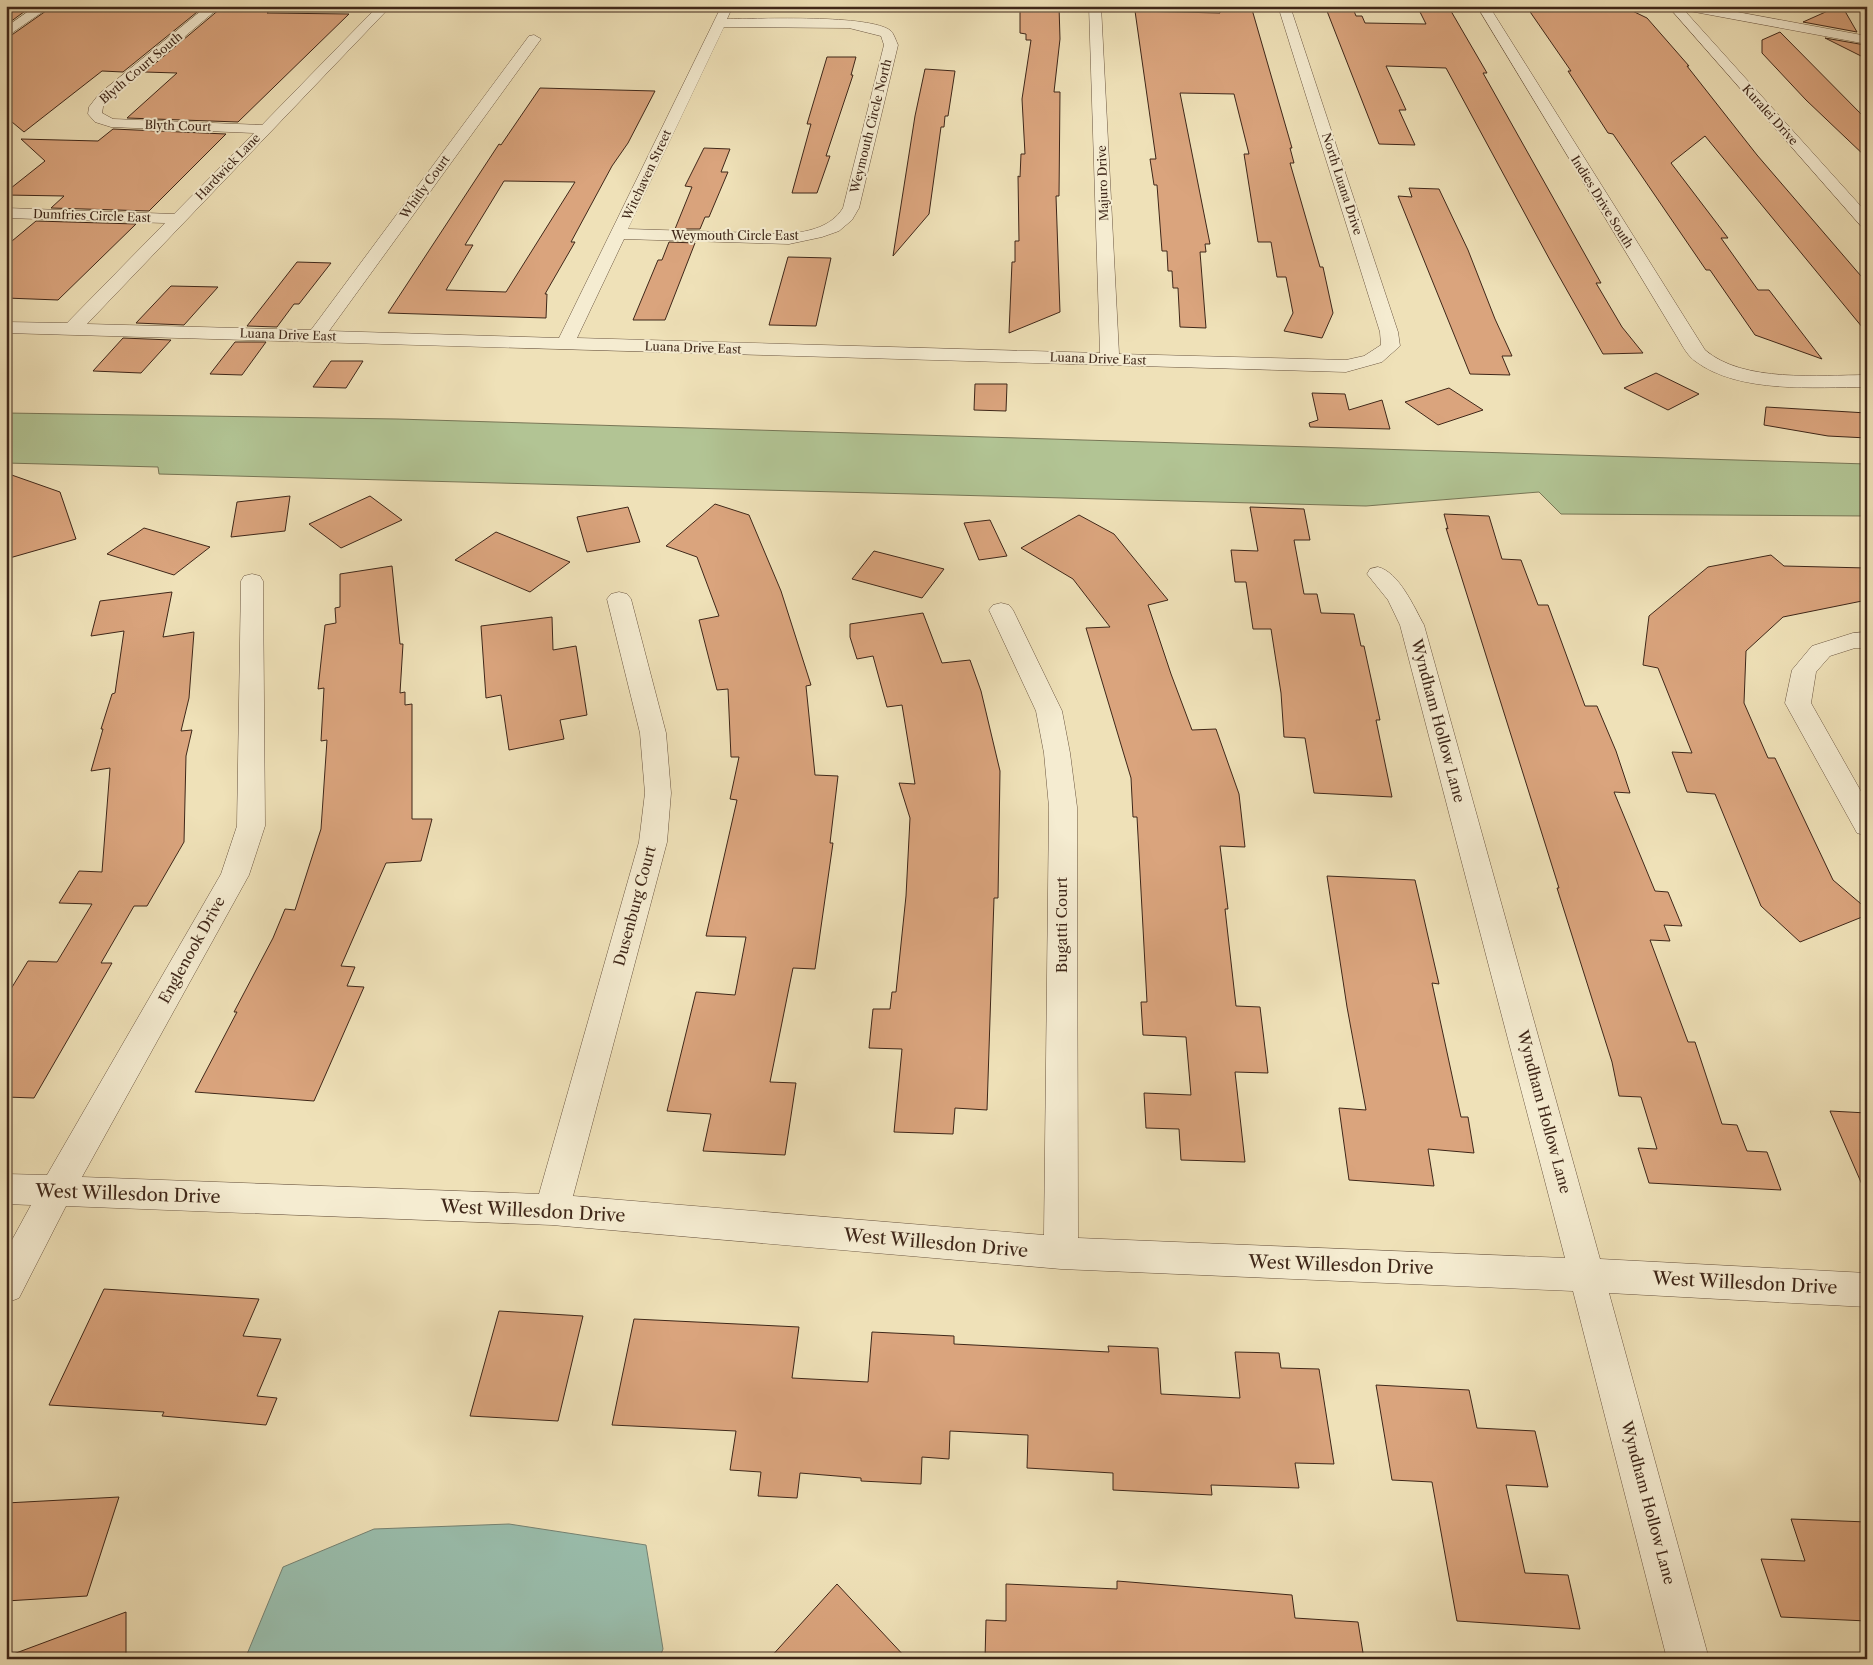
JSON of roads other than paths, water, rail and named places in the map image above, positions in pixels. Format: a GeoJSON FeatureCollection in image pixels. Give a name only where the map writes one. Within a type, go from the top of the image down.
{"type":"FeatureCollection","features":[{"type":"Feature","properties":{"kind":"street"},"geometry":{"type":"LineString","coordinates":[[6,33],[45,6]]}},
{"type":"Feature","properties":{"kind":"street","name":"Blyth Court South"},"geometry":{"type":"LineString","coordinates":[[95,114],[96,106],[104,97],[216,6]]}},
{"type":"Feature","properties":{"kind":"street","name":"Hardwick Lane"},"geometry":{"type":"LineString","coordinates":[[72,329],[385,6]]}},
{"type":"Feature","properties":{"kind":"street","name":"Witchaven Street"},"geometry":{"type":"LineString","coordinates":[[565,344],[620,234],[727,6]]}},
{"type":"Feature","properties":{"kind":"street","name":"Majuro Drive"},"geometry":{"type":"LineString","coordinates":[[1095,6],[1110,360]]}},
{"type":"Feature","properties":{"kind":"street","name":"North Luana Drive"},"geometry":{"type":"LineString","coordinates":[[1284,6],[1389,332],[1391,346],[1379,358]]}},
{"type":"Feature","properties":{"kind":"street","name":"Indies Drive South"},"geometry":{"type":"LineString","coordinates":[[1482,6],[1688,340],[1701,357],[1719,367],[1743,375],[1867,382]]}},
{"type":"Feature","properties":{"kind":"street","name":"Kuralei Drive"},"geometry":{"type":"LineString","coordinates":[[1674,6],[1867,223]]}},
{"type":"Feature","properties":{"kind":"street"},"geometry":{"type":"LineString","coordinates":[[1684,6],[1867,40]]}},
{"type":"Feature","properties":{"kind":"street"},"geometry":{"type":"LineString","coordinates":[[1736,6],[1867,29]]}},
{"type":"Feature","properties":{"kind":"street","name":"Weymouth Circle North"},"geometry":{"type":"LineString","coordinates":[[720,23],[849,24],[864,26],[886,34],[891,45],[862,168],[846,219]]}},
{"type":"Feature","properties":{"kind":"street","name":"Whitly Court"},"geometry":{"type":"LineString","coordinates":[[316,336],[534,39]]}},
{"type":"Feature","properties":{"kind":"street","name":"Blyth Court"},"geometry":{"type":"LineString","coordinates":[[95,114],[100,119],[111,123],[264,129]]}},
{"type":"Feature","properties":{"kind":"street","name":"Dumfries Circle East"},"geometry":{"type":"LineString","coordinates":[[6,213],[179,218]]}},
{"type":"Feature","properties":{"kind":"street","name":"Weymouth Circle East"},"geometry":{"type":"LineString","coordinates":[[620,234],[789,238],[822,232],[846,219]]}},
{"type":"Feature","properties":{"kind":"street","name":"Luana Drive East"},"geometry":{"type":"LineString","coordinates":[[6,327],[1346,366],[1379,358]]}},
{"type":"Feature","properties":{"kind":"street","name":"Wyndham Hollow Lane"},"geometry":{"type":"LineString","coordinates":[[1378,574],[1398,598],[1412,625],[1587,1274],[1688,1659]]}},
{"type":"Feature","properties":{"kind":"street","name":"Englenook Drive"},"geometry":{"type":"LineString","coordinates":[[6,1286],[57,1190],[230,883],[240,858],[251,826],[252,581]]}},
{"type":"Feature","properties":{"kind":"street","name":"Dusenburg Court"},"geometry":{"type":"LineString","coordinates":[[552,1210],[653,842],[658,792],[652,733],[619,599]]}},
{"type":"Feature","properties":{"kind":"street","name":"Bugatti Court"},"geometry":{"type":"LineString","coordinates":[[1001,610],[1049,710],[1057,753],[1063,807],[1061,1253]]}},
{"type":"Feature","properties":{"kind":"street"},"geometry":{"type":"LineString","coordinates":[[1867,640],[1853,641],[1822,651],[1804,670],[1798,703],[1867,826]]}},
{"type":"Feature","properties":{"kind":"street","name":"West Willesdon Drive"},"geometry":{"type":"LineString","coordinates":[[6,1189],[552,1210],[1061,1253],[1587,1274],[1867,1290]]}}]}
